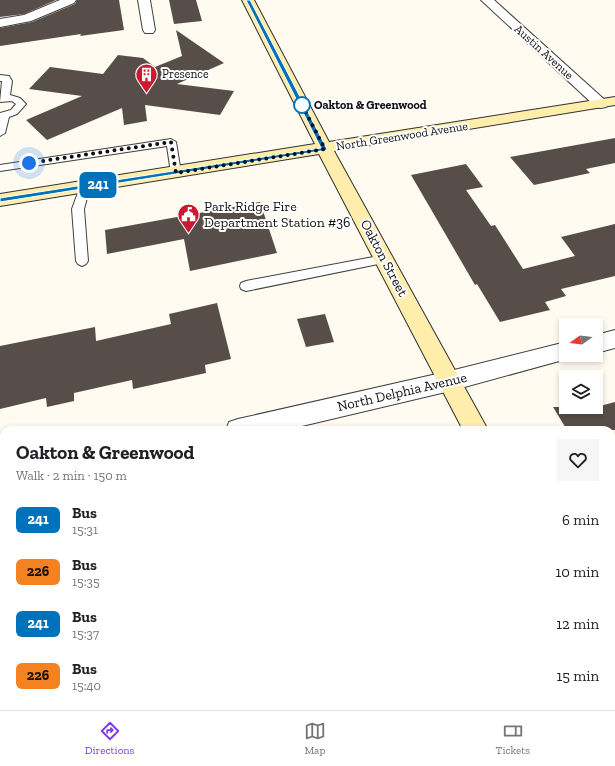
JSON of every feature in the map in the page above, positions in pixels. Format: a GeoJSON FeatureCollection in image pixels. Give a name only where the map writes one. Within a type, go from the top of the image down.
{"type":"FeatureCollection","features":[{"type":"Feature","properties":{"kind":"main road","name":"Oakton Street"},"geometry":{"type":"LineString","coordinates":[[248,0],[325,149],[474,426]]}},
{"type":"Feature","properties":{"kind":"main road","name":"North Greenwood Avenue"},"geometry":{"type":"LineString","coordinates":[[0,200],[608,103]]}},
{"type":"Feature","properties":{"kind":"street"},"geometry":{"type":"LineString","coordinates":[[0,23],[27,18],[70,0]]}},
{"type":"Feature","properties":{"kind":"street"},"geometry":{"type":"LineString","coordinates":[[144,0],[149,30]]}},
{"type":"Feature","properties":{"kind":"street","name":"Austin Avenue"},"geometry":{"type":"LineString","coordinates":[[487,0],[608,103]]}},
{"type":"Feature","properties":{"kind":"street"},"geometry":{"type":"LineString","coordinates":[[603,342],[615,339]]}},
{"type":"Feature","properties":{"kind":"street","name":"North Delphia Avenue"},"geometry":{"type":"LineString","coordinates":[[255,426],[450,381],[559,353]]}},
{"type":"Feature","properties":{"kind":"lane"},"geometry":{"type":"LineString","coordinates":[[0,78],[6,78],[7,81],[2,99],[18,100],[21,104],[14,112],[2,116],[0,133]]}},
{"type":"Feature","properties":{"kind":"lane"},"geometry":{"type":"LineString","coordinates":[[0,168],[171,142],[176,173]]}},
{"type":"Feature","properties":{"kind":"lane"},"geometry":{"type":"LineString","coordinates":[[82,261],[78,209],[85,187]]}},
{"type":"Feature","properties":{"kind":"lane"},"geometry":{"type":"LineString","coordinates":[[246,286],[384,259]]}},
{"type":"Feature","properties":{"kind":"building"},"geometry":{"type":"Polygon","coordinates":[[[0,0],[56,0],[24,14],[0,17],[0,0]]]}},
{"type":"Feature","properties":{"kind":"building"},"geometry":{"type":"Polygon","coordinates":[[[77,0],[119,0],[124,30],[80,36],[81,34],[0,46],[0,28],[32,22],[75,4],[77,0]]]}},
{"type":"Feature","properties":{"kind":"building"},"geometry":{"type":"Polygon","coordinates":[[[169,0],[196,0],[202,21],[174,24],[169,0]]]}},
{"type":"Feature","properties":{"kind":"building","name":"Presence"},"geometry":{"type":"Polygon","coordinates":[[[176,30],[224,63],[177,84],[234,91],[220,115],[145,105],[147,121],[124,125],[122,108],[47,140],[26,120],[82,96],[29,89],[50,67],[103,74],[118,55],[143,58],[155,67],[182,56],[176,30]]]}},
{"type":"Feature","properties":{"kind":"building"},"geometry":{"type":"Polygon","coordinates":[[[615,138],[615,163],[586,169],[590,173],[534,185],[510,157],[615,138]]]}},
{"type":"Feature","properties":{"kind":"building"},"geometry":{"type":"Polygon","coordinates":[[[466,164],[483,187],[466,190],[491,226],[495,225],[523,269],[575,256],[561,237],[615,224],[615,276],[561,289],[566,296],[545,302],[550,310],[500,322],[477,284],[475,285],[411,175],[466,164]]]}},
{"type":"Feature","properties":{"kind":"building","name":"Park Ridge Fire Department Station #36"},"geometry":{"type":"Polygon","coordinates":[[[260,202],[277,253],[190,271],[184,239],[107,254],[105,230],[260,202]]]}},
{"type":"Feature","properties":{"kind":"building"},"geometry":{"type":"Polygon","coordinates":[[[217,303],[231,359],[205,365],[206,373],[133,389],[132,380],[74,393],[74,401],[47,407],[46,398],[0,409],[0,346],[95,327],[96,341],[171,324],[169,314],[217,303]]]}},
{"type":"Feature","properties":{"kind":"building"},"geometry":{"type":"Polygon","coordinates":[[[325,314],[334,342],[306,347],[297,319],[325,314]]]}},
{"type":"Feature","properties":{"kind":"building"},"geometry":{"type":"Polygon","coordinates":[[[615,402],[615,426],[565,426],[553,407],[559,407],[559,414],[603,414],[603,405],[615,402]]]}},
{"type":"Feature","properties":{"kind":"bus line","name":"241"},"geometry":{"type":"LineString","coordinates":[[0,201],[325,149],[248,0]]}},
{"type":"Feature","properties":{"kind":"place","name":"Presence"},"geometry":{"type":"Point","coordinates":[147,94]}},
{"type":"Feature","properties":{"kind":"place","name":"Oakton & Greenwood"},"geometry":{"type":"Point","coordinates":[302,105]}},
{"type":"Feature","properties":{"kind":"place","name":"Park Ridge Fire Department Station #36"},"geometry":{"type":"Point","coordinates":[188,234]}},
{"type":"Feature","properties":{"kind":"route"},"geometry":{"type":"LineString","coordinates":[[29,163],[171,142],[176,173],[325,149],[302,105]]}}]}
